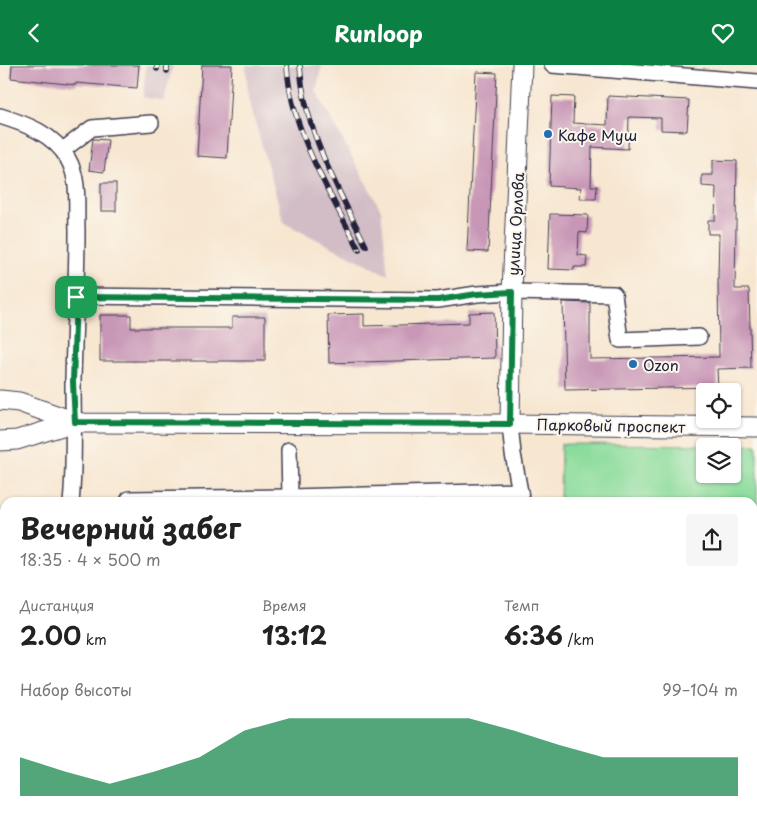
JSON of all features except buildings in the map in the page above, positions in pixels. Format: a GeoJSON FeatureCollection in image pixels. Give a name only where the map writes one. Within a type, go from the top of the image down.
{"type":"FeatureCollection","features":[{"type":"Feature","properties":{"kind":"main road","name":"улица Орлова"},"geometry":{"type":"LineString","coordinates":[[510,424],[512,292],[522,65]]}},
{"type":"Feature","properties":{"kind":"main road","name":"Парковый проспект"},"geometry":{"type":"LineString","coordinates":[[0,400],[19,402],[75,422]]}},
{"type":"Feature","properties":{"kind":"main road","name":"Парковый проспект"},"geometry":{"type":"LineString","coordinates":[[0,441],[17,440],[75,422],[757,427]]}},
{"type":"Feature","properties":{"kind":"street"},"geometry":{"type":"LineString","coordinates":[[552,65],[757,82]]}},
{"type":"Feature","properties":{"kind":"street"},"geometry":{"type":"LineString","coordinates":[[0,116],[41,132],[54,140],[70,161],[74,173],[76,193],[76,297],[73,382],[75,422],[71,497]]}},
{"type":"Feature","properties":{"kind":"street"},"geometry":{"type":"LineString","coordinates":[[63,150],[92,128],[151,123]]}},
{"type":"Feature","properties":{"kind":"street"},"geometry":{"type":"LineString","coordinates":[[76,297],[438,300],[477,294],[512,292],[614,293],[620,340],[699,337]]}},
{"type":"Feature","properties":{"kind":"street","name":"улица Орлова"},"geometry":{"type":"LineString","coordinates":[[510,424],[513,454],[521,497]]}},
{"type":"Feature","properties":{"kind":"street"},"geometry":{"type":"LineString","coordinates":[[289,450],[290,497],[521,497]]}},
{"type":"Feature","properties":{"kind":"shaded area"},"geometry":{"type":"Polygon","coordinates":[[[146,65],[173,65],[164,101],[143,97],[146,65]]]}},
{"type":"Feature","properties":{"kind":"shaded area"},"geometry":{"type":"Polygon","coordinates":[[[246,65],[322,65],[316,91],[381,210],[388,275],[284,223],[248,97],[246,65]]]}},
{"type":"Feature","properties":{"kind":"green space"},"geometry":{"type":"Polygon","coordinates":[[[561,444],[696,445],[696,483],[741,483],[741,445],[757,445],[757,497],[560,497],[561,444]]]}},
{"type":"Feature","properties":{"kind":"railway"},"geometry":{"type":"LineString","coordinates":[[167,65],[167,71]]}},
{"type":"Feature","properties":{"kind":"railway"},"geometry":{"type":"LineString","coordinates":[[287,65],[290,89],[304,137],[325,184],[359,250]]}},
{"type":"Feature","properties":{"kind":"railway"},"geometry":{"type":"LineString","coordinates":[[300,65],[308,113],[315,136],[334,181],[366,246]]}},
{"type":"Feature","properties":{"kind":"place","name":"Кафе Муш"},"geometry":{"type":"Point","coordinates":[548,134]}},
{"type":"Feature","properties":{"kind":"place","name":"Ozon"},"geometry":{"type":"Point","coordinates":[633,364]}},
{"type":"Feature","properties":{"kind":"route"},"geometry":{"type":"LineString","coordinates":[[512,292],[510,424],[75,422],[73,382],[76,297],[438,300],[477,294],[512,292]]}}]}
